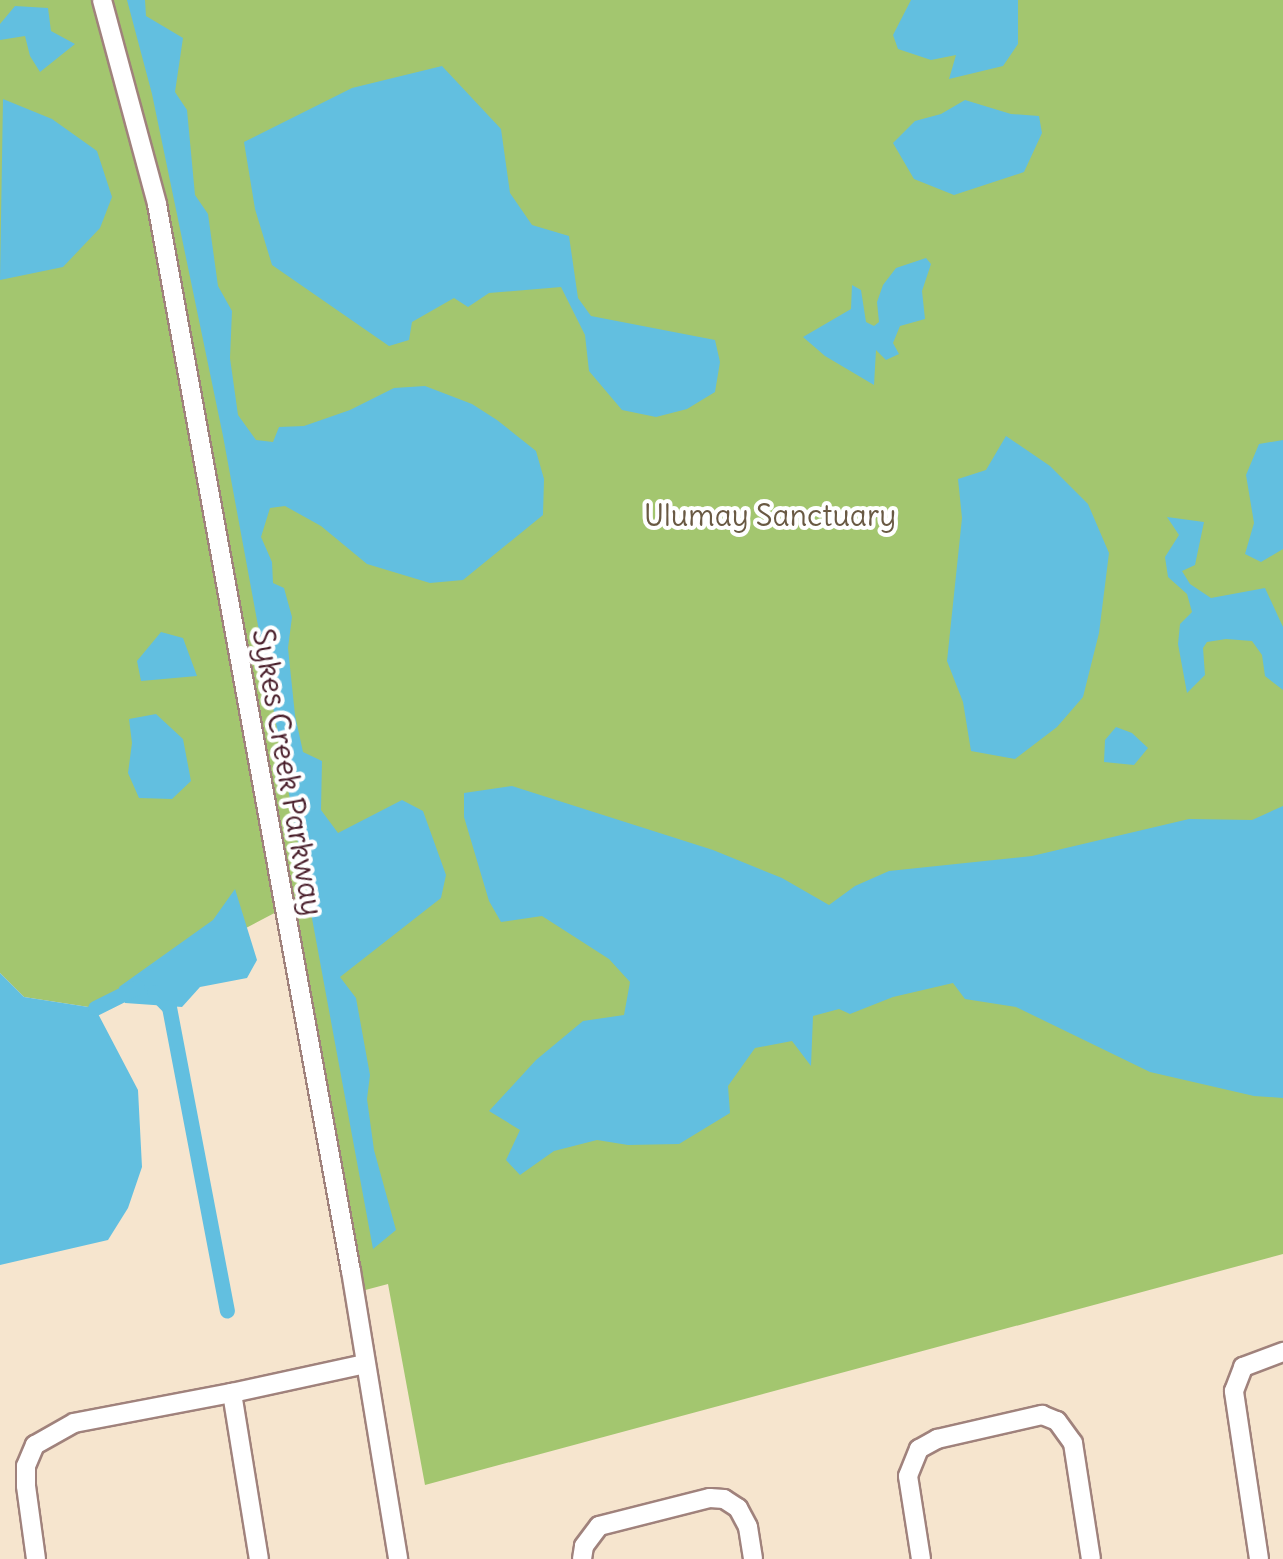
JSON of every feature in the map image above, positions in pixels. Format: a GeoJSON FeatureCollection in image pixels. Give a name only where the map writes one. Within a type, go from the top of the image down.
{"type":"FeatureCollection","features":[{"type":"Feature","properties":{"kind":"street","name":"Sykes Creek Parkway"},"geometry":{"type":"LineString","coordinates":[[102,0],[156,204],[398,1559]]}},
{"type":"Feature","properties":{"kind":"street"},"geometry":{"type":"LineString","coordinates":[[1259,1559],[1234,1402],[1236,1380],[1248,1362],[1283,1352]]}},
{"type":"Feature","properties":{"kind":"street"},"geometry":{"type":"LineString","coordinates":[[36,1559],[26,1486],[26,1466],[35,1444],[74,1422],[365,1364]]}},
{"type":"Feature","properties":{"kind":"street"},"geometry":{"type":"LineString","coordinates":[[232,1393],[259,1559]]}},
{"type":"Feature","properties":{"kind":"street"},"geometry":{"type":"LineString","coordinates":[[921,1559],[908,1476],[914,1456],[926,1443],[1032,1415],[1057,1421],[1073,1443],[1091,1559]]}},
{"type":"Feature","properties":{"kind":"street"},"geometry":{"type":"LineString","coordinates":[[582,1559],[591,1534],[611,1521],[710,1498],[724,1499],[738,1508],[748,1526],[753,1559]]}},
{"type":"Feature","properties":{"kind":"green space","name":"Ulumay Sanctuary"},"geometry":{"type":"Polygon","coordinates":[[[0,0],[1283,0],[1283,1254],[425,1485],[388,1284],[354,1293],[284,908],[95,1008],[24,997],[0,973],[0,0]]]}},
{"type":"Feature","properties":{"kind":"water"},"geometry":{"type":"Polygon","coordinates":[[[127,0],[145,0],[146,16],[183,38],[175,92],[187,110],[195,195],[208,214],[218,286],[232,311],[230,358],[238,415],[256,440],[273,442],[279,427],[304,426],[350,410],[394,388],[425,386],[472,404],[497,420],[536,451],[544,479],[543,515],[463,580],[430,583],[367,564],[321,526],[285,506],[270,508],[261,537],[272,562],[273,583],[284,588],[292,617],[288,648],[295,715],[303,752],[322,761],[321,810],[338,833],[402,800],[423,811],[446,875],[441,898],[340,977],[356,998],[370,1075],[367,1099],[374,1150],[396,1230],[373,1249],[223,436],[152,94],[127,0]]]}},
{"type":"Feature","properties":{"kind":"water"},"geometry":{"type":"Polygon","coordinates":[[[911,0],[1018,0],[1018,44],[1003,66],[949,79],[956,55],[931,60],[898,49],[893,35],[911,0]]]}},
{"type":"Feature","properties":{"kind":"water"},"geometry":{"type":"Polygon","coordinates":[[[15,6],[48,8],[51,31],[75,44],[40,72],[30,56],[25,36],[0,40],[0,24],[15,6]]]}},
{"type":"Feature","properties":{"kind":"water"},"geometry":{"type":"Polygon","coordinates":[[[442,66],[501,129],[510,193],[532,225],[569,236],[578,298],[591,316],[715,340],[720,362],[715,392],[687,409],[656,417],[622,410],[589,371],[585,335],[561,287],[489,293],[468,307],[454,298],[412,322],[409,340],[389,346],[272,265],[255,209],[244,142],[352,88],[442,66]]]}},
{"type":"Feature","properties":{"kind":"water"},"geometry":{"type":"Polygon","coordinates":[[[3,99],[52,119],[97,151],[112,197],[100,228],[63,267],[0,280],[3,99]]]}},
{"type":"Feature","properties":{"kind":"water"},"geometry":{"type":"Polygon","coordinates":[[[965,100],[1011,114],[1039,116],[1042,133],[1024,172],[954,195],[914,179],[893,143],[915,121],[941,114],[965,100]]]}},
{"type":"Feature","properties":{"kind":"water"},"geometry":{"type":"Polygon","coordinates":[[[926,258],[931,264],[922,291],[925,319],[900,326],[893,343],[899,354],[886,360],[876,350],[874,385],[825,356],[803,337],[851,309],[852,285],[861,290],[866,322],[874,326],[879,322],[877,302],[883,285],[896,268],[926,258]]]}},
{"type":"Feature","properties":{"kind":"water"},"geometry":{"type":"Polygon","coordinates":[[[1006,436],[1050,466],[1088,504],[1109,553],[1099,633],[1083,697],[1057,727],[1015,759],[971,751],[963,702],[947,661],[962,518],[958,479],[986,470],[1006,436]]]}},
{"type":"Feature","properties":{"kind":"water"},"geometry":{"type":"Polygon","coordinates":[[[1283,440],[1283,549],[1261,562],[1245,554],[1254,523],[1246,475],[1259,444],[1283,440]]]}},
{"type":"Feature","properties":{"kind":"water"},"geometry":{"type":"Polygon","coordinates":[[[1167,517],[1204,522],[1195,565],[1182,571],[1190,584],[1211,598],[1265,588],[1283,627],[1283,690],[1265,676],[1262,655],[1252,641],[1226,639],[1207,642],[1203,648],[1205,675],[1187,693],[1178,644],[1180,624],[1192,612],[1187,594],[1168,577],[1165,557],[1179,535],[1167,517]]]}},
{"type":"Feature","properties":{"kind":"water"},"geometry":{"type":"Polygon","coordinates":[[[161,632],[183,638],[197,676],[141,681],[137,661],[161,632]]]}},
{"type":"Feature","properties":{"kind":"water"},"geometry":{"type":"Polygon","coordinates":[[[156,714],[183,739],[191,781],[172,799],[139,798],[128,773],[132,743],[129,719],[156,714]]]}},
{"type":"Feature","properties":{"kind":"water"},"geometry":{"type":"Polygon","coordinates":[[[1116,727],[1132,733],[1148,748],[1134,765],[1104,762],[1105,740],[1116,727]]]}},
{"type":"Feature","properties":{"kind":"water"},"geometry":{"type":"Polygon","coordinates":[[[512,786],[713,850],[782,878],[829,905],[855,886],[889,871],[1032,856],[1189,819],[1252,820],[1283,806],[1283,1098],[1254,1096],[1150,1072],[1016,1007],[965,999],[953,983],[893,997],[850,1014],[839,1009],[813,1016],[811,1066],[792,1041],[755,1048],[728,1086],[730,1113],[679,1144],[628,1145],[597,1140],[554,1151],[520,1175],[506,1160],[520,1130],[489,1111],[536,1060],[583,1021],[624,1015],[630,982],[609,959],[542,916],[501,922],[489,901],[464,817],[464,793],[512,786]]]}},
{"type":"Feature","properties":{"kind":"water"},"geometry":{"type":"Polygon","coordinates":[[[235,889],[257,960],[247,978],[200,987],[182,1007],[125,1003],[119,987],[213,920],[235,889]]]}},
{"type":"Feature","properties":{"kind":"water"},"geometry":{"type":"Polygon","coordinates":[[[0,973],[24,997],[95,1008],[138,1090],[142,1167],[128,1208],[108,1240],[0,1265],[0,973]]]}},
{"type":"Feature","properties":{"kind":"waterway"},"geometry":{"type":"LineString","coordinates":[[95,1008],[137,987]]}},
{"type":"Feature","properties":{"kind":"waterway"},"geometry":{"type":"LineString","coordinates":[[154,992],[169,1007],[227,1311]]}}]}
